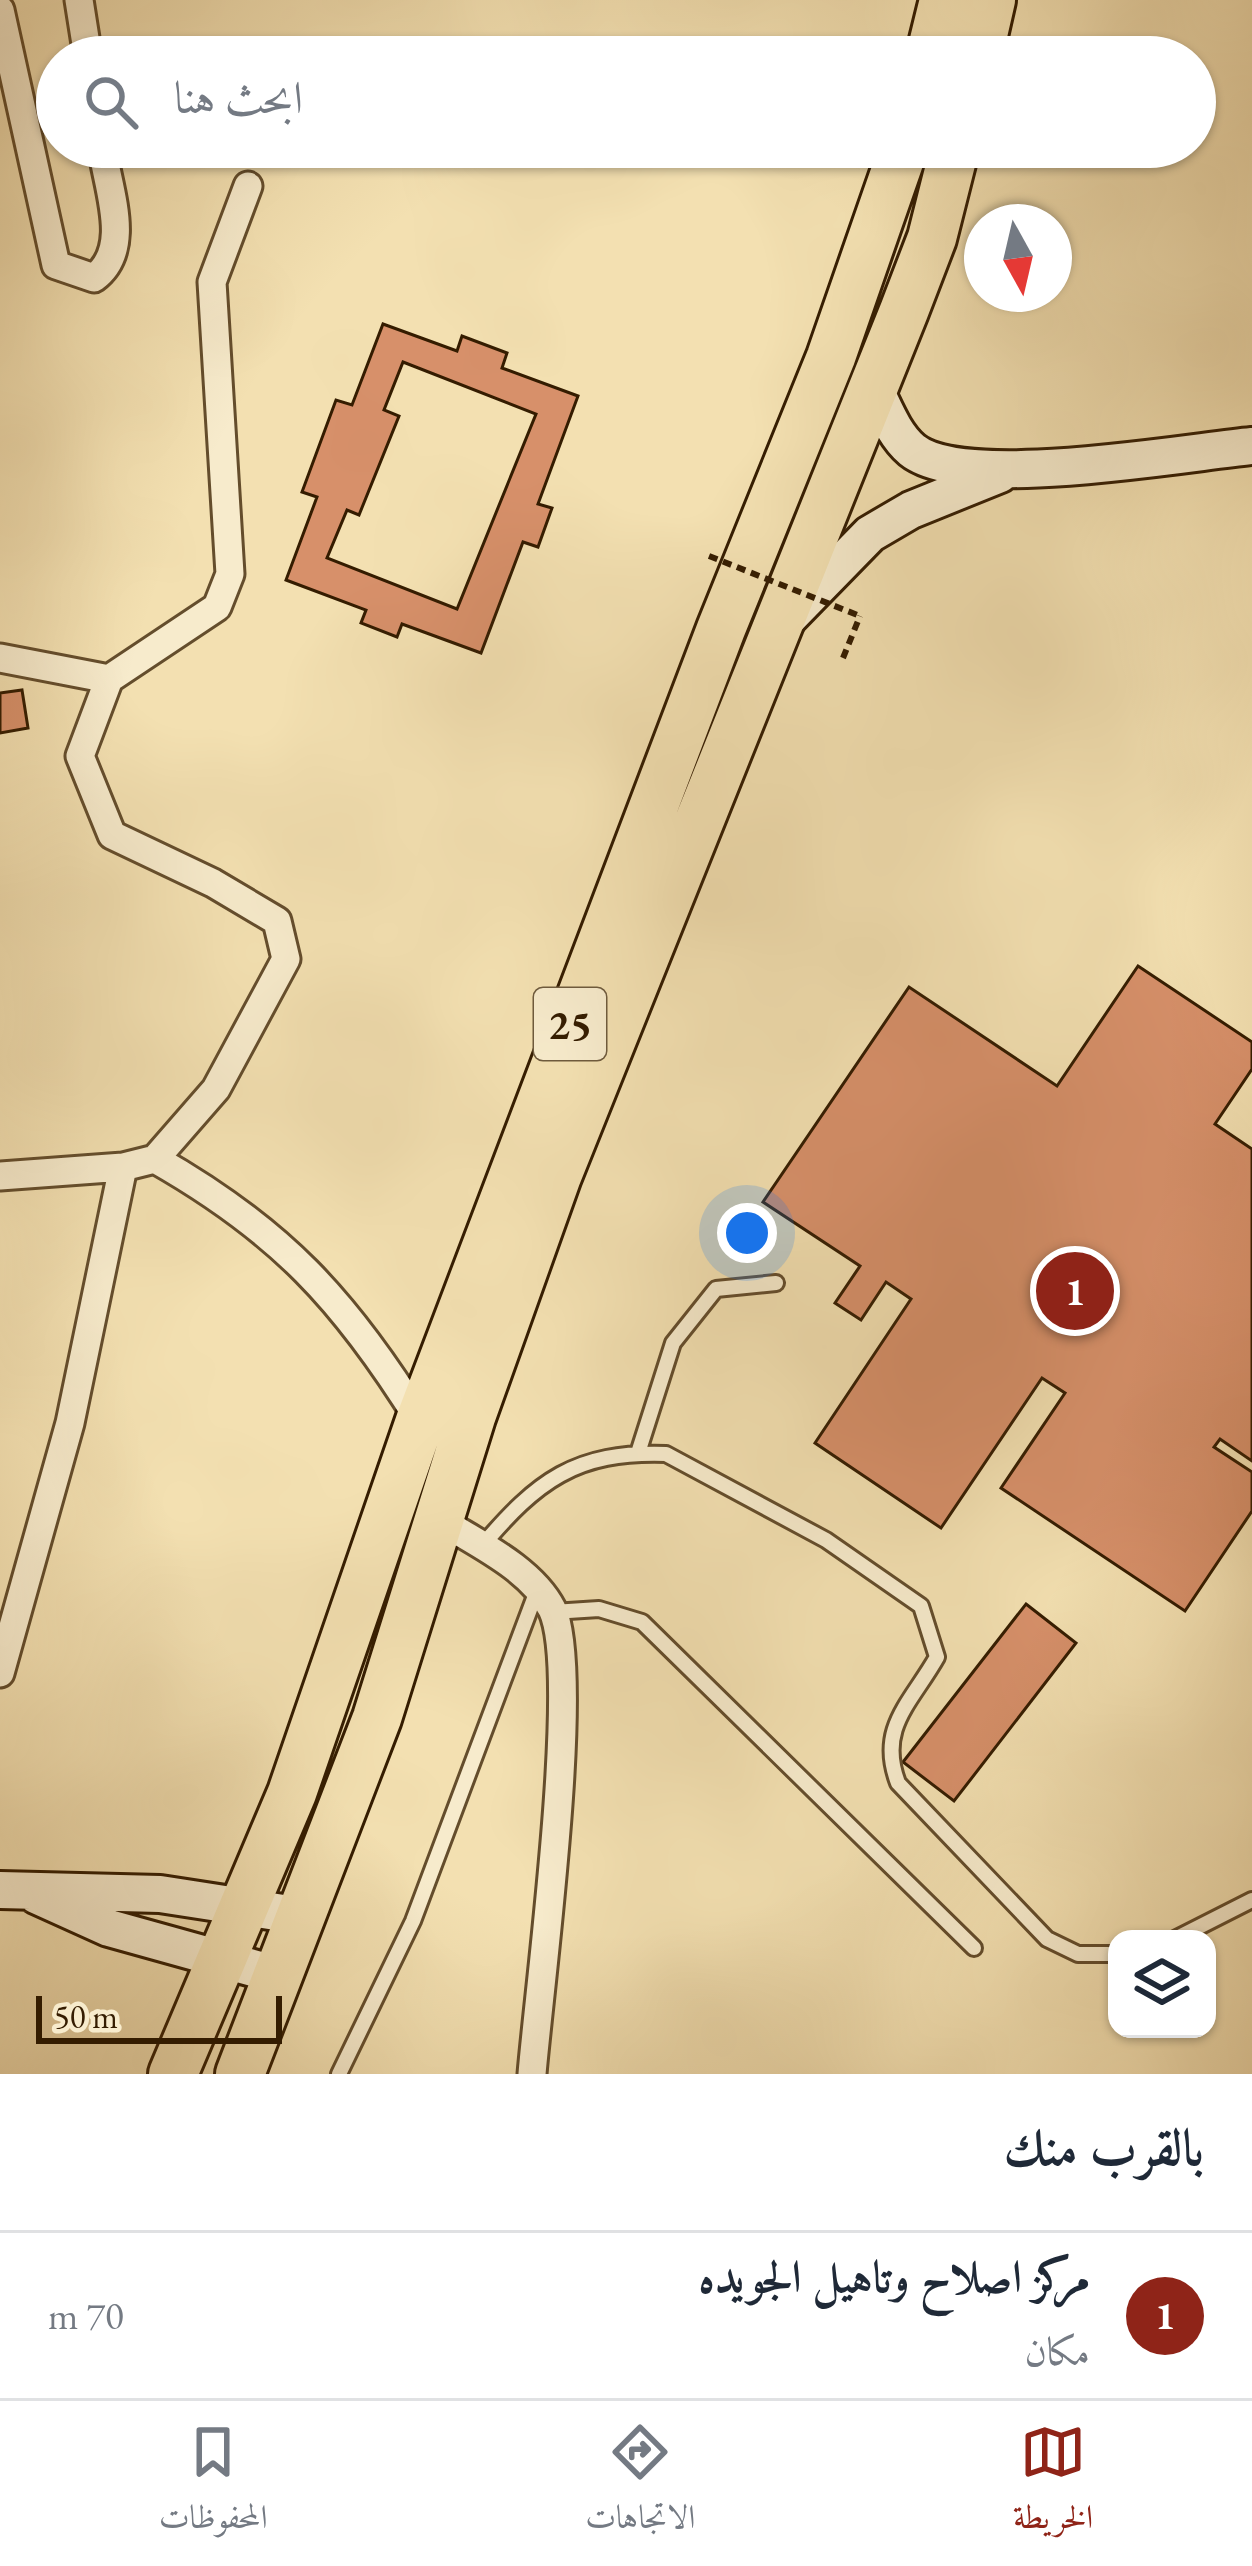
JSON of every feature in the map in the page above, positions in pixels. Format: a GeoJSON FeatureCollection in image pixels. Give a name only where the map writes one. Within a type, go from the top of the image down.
{"type":"FeatureCollection","features":[{"type":"Feature","properties":{"kind":"highway"},"geometry":{"type":"LineString","coordinates":[[935,36],[944,0]]}},
{"type":"Feature","properties":{"kind":"highway"},"geometry":{"type":"LineString","coordinates":[[983,36],[992,0]]}},
{"type":"Feature","properties":{"kind":"highway","name":"25"},"geometry":{"type":"LineString","coordinates":[[172,2074],[292,1793],[420,1420],[721,629],[831,357],[897,168]]}},
{"type":"Feature","properties":{"kind":"highway","name":"25"},"geometry":{"type":"LineString","coordinates":[[240,2074],[376,1718],[438,1519],[557,1176],[932,238],[950,168]]}},
{"type":"Feature","properties":{"kind":"street"},"geometry":{"type":"LineString","coordinates":[[79,0],[85,36]]}},
{"type":"Feature","properties":{"kind":"street"},"geometry":{"type":"LineString","coordinates":[[0,10],[56,266],[73,275],[94,278],[109,266],[117,250],[104,168]]}},
{"type":"Feature","properties":{"kind":"street"},"geometry":{"type":"LineString","coordinates":[[0,1176],[155,1160],[215,1089],[286,959],[277,921],[213,883],[112,835],[80,756],[109,679],[217,607],[230,574],[212,282],[248,186]]}},
{"type":"Feature","properties":{"kind":"street"},"geometry":{"type":"LineString","coordinates":[[873,386],[912,450],[958,467],[1010,470],[1252,446]]}},
{"type":"Feature","properties":{"kind":"street"},"geometry":{"type":"LineString","coordinates":[[769,639],[871,534],[911,510],[1010,470]]}},
{"type":"Feature","properties":{"kind":"street"},"geometry":{"type":"LineString","coordinates":[[0,658],[109,679]]}},
{"type":"Feature","properties":{"kind":"street"},"geometry":{"type":"LineString","coordinates":[[155,1160],[224,1198],[329,1289],[420,1420]]}},
{"type":"Feature","properties":{"kind":"street"},"geometry":{"type":"LineString","coordinates":[[0,1673],[70,1423],[122,1167]]}},
{"type":"Feature","properties":{"kind":"street"},"geometry":{"type":"LineString","coordinates":[[438,1519],[481,1546],[546,1600],[561,1644],[562,1717],[532,2074]]}},
{"type":"Feature","properties":{"kind":"street"},"geometry":{"type":"LineString","coordinates":[[16,1892],[160,1894],[302,1916]]}},
{"type":"Feature","properties":{"kind":"street"},"geometry":{"type":"LineString","coordinates":[[16,1892],[72,1915],[278,1975]]}},
{"type":"Feature","properties":{"kind":"lane"},"geometry":{"type":"LineString","coordinates":[[638,1453],[673,1343],[716,1289],[776,1283]]}},
{"type":"Feature","properties":{"kind":"lane"},"geometry":{"type":"LineString","coordinates":[[481,1546],[527,1492],[575,1467],[638,1453],[666,1454],[826,1540],[922,1606],[937,1657],[890,1734],[890,1762],[898,1784],[1047,1939],[1078,1954],[1108,1954]]}},
{"type":"Feature","properties":{"kind":"lane"},"geometry":{"type":"LineString","coordinates":[[339,2074],[413,1921],[546,1600],[642,1622],[974,1948]]}},
{"type":"Feature","properties":{"kind":"lane"},"geometry":{"type":"LineString","coordinates":[[1193,1930],[1252,1900]]}},
{"type":"Feature","properties":{"kind":"path"},"geometry":{"type":"LineString","coordinates":[[709,556],[860,616],[842,658]]}},
{"type":"Feature","properties":{"kind":"building"},"geometry":{"type":"Polygon","coordinates":[[[383,324],[457,351],[462,336],[507,353],[502,368],[578,396],[538,504],[552,508],[538,547],[523,542],[481,653],[402,624],[397,637],[361,623],[366,610],[286,580],[317,497],[302,492],[336,400],[352,405],[383,324]],[[403,362],[384,410],[399,416],[359,515],[347,510],[327,558],[457,609],[536,414],[403,362]]]}},
{"type":"Feature","properties":{"kind":"building"},"geometry":{"type":"Polygon","coordinates":[[[22,690],[28,728],[0,733],[0,693],[22,690]]]}},
{"type":"Feature","properties":{"kind":"building"},"geometry":{"type":"Polygon","coordinates":[[[1138,966],[1252,1042],[1252,1069],[1215,1124],[1252,1149],[1252,1461],[1220,1439],[1214,1447],[1252,1472],[1252,1511],[1185,1611],[1001,1488],[1065,1393],[1042,1378],[941,1528],[815,1443],[911,1299],[886,1282],[861,1320],[835,1303],[860,1266],[763,1202],[909,987],[1057,1086],[1138,966]]]}},
{"type":"Feature","properties":{"kind":"building"},"geometry":{"type":"Polygon","coordinates":[[[1026,1604],[1076,1643],[954,1801],[903,1762],[1026,1604]]]}},
{"type":"Feature","properties":{"kind":"place","name":"مركز اصلاح وتاهيل الجويده"},"geometry":{"type":"Point","coordinates":[1075,1291]}}]}
